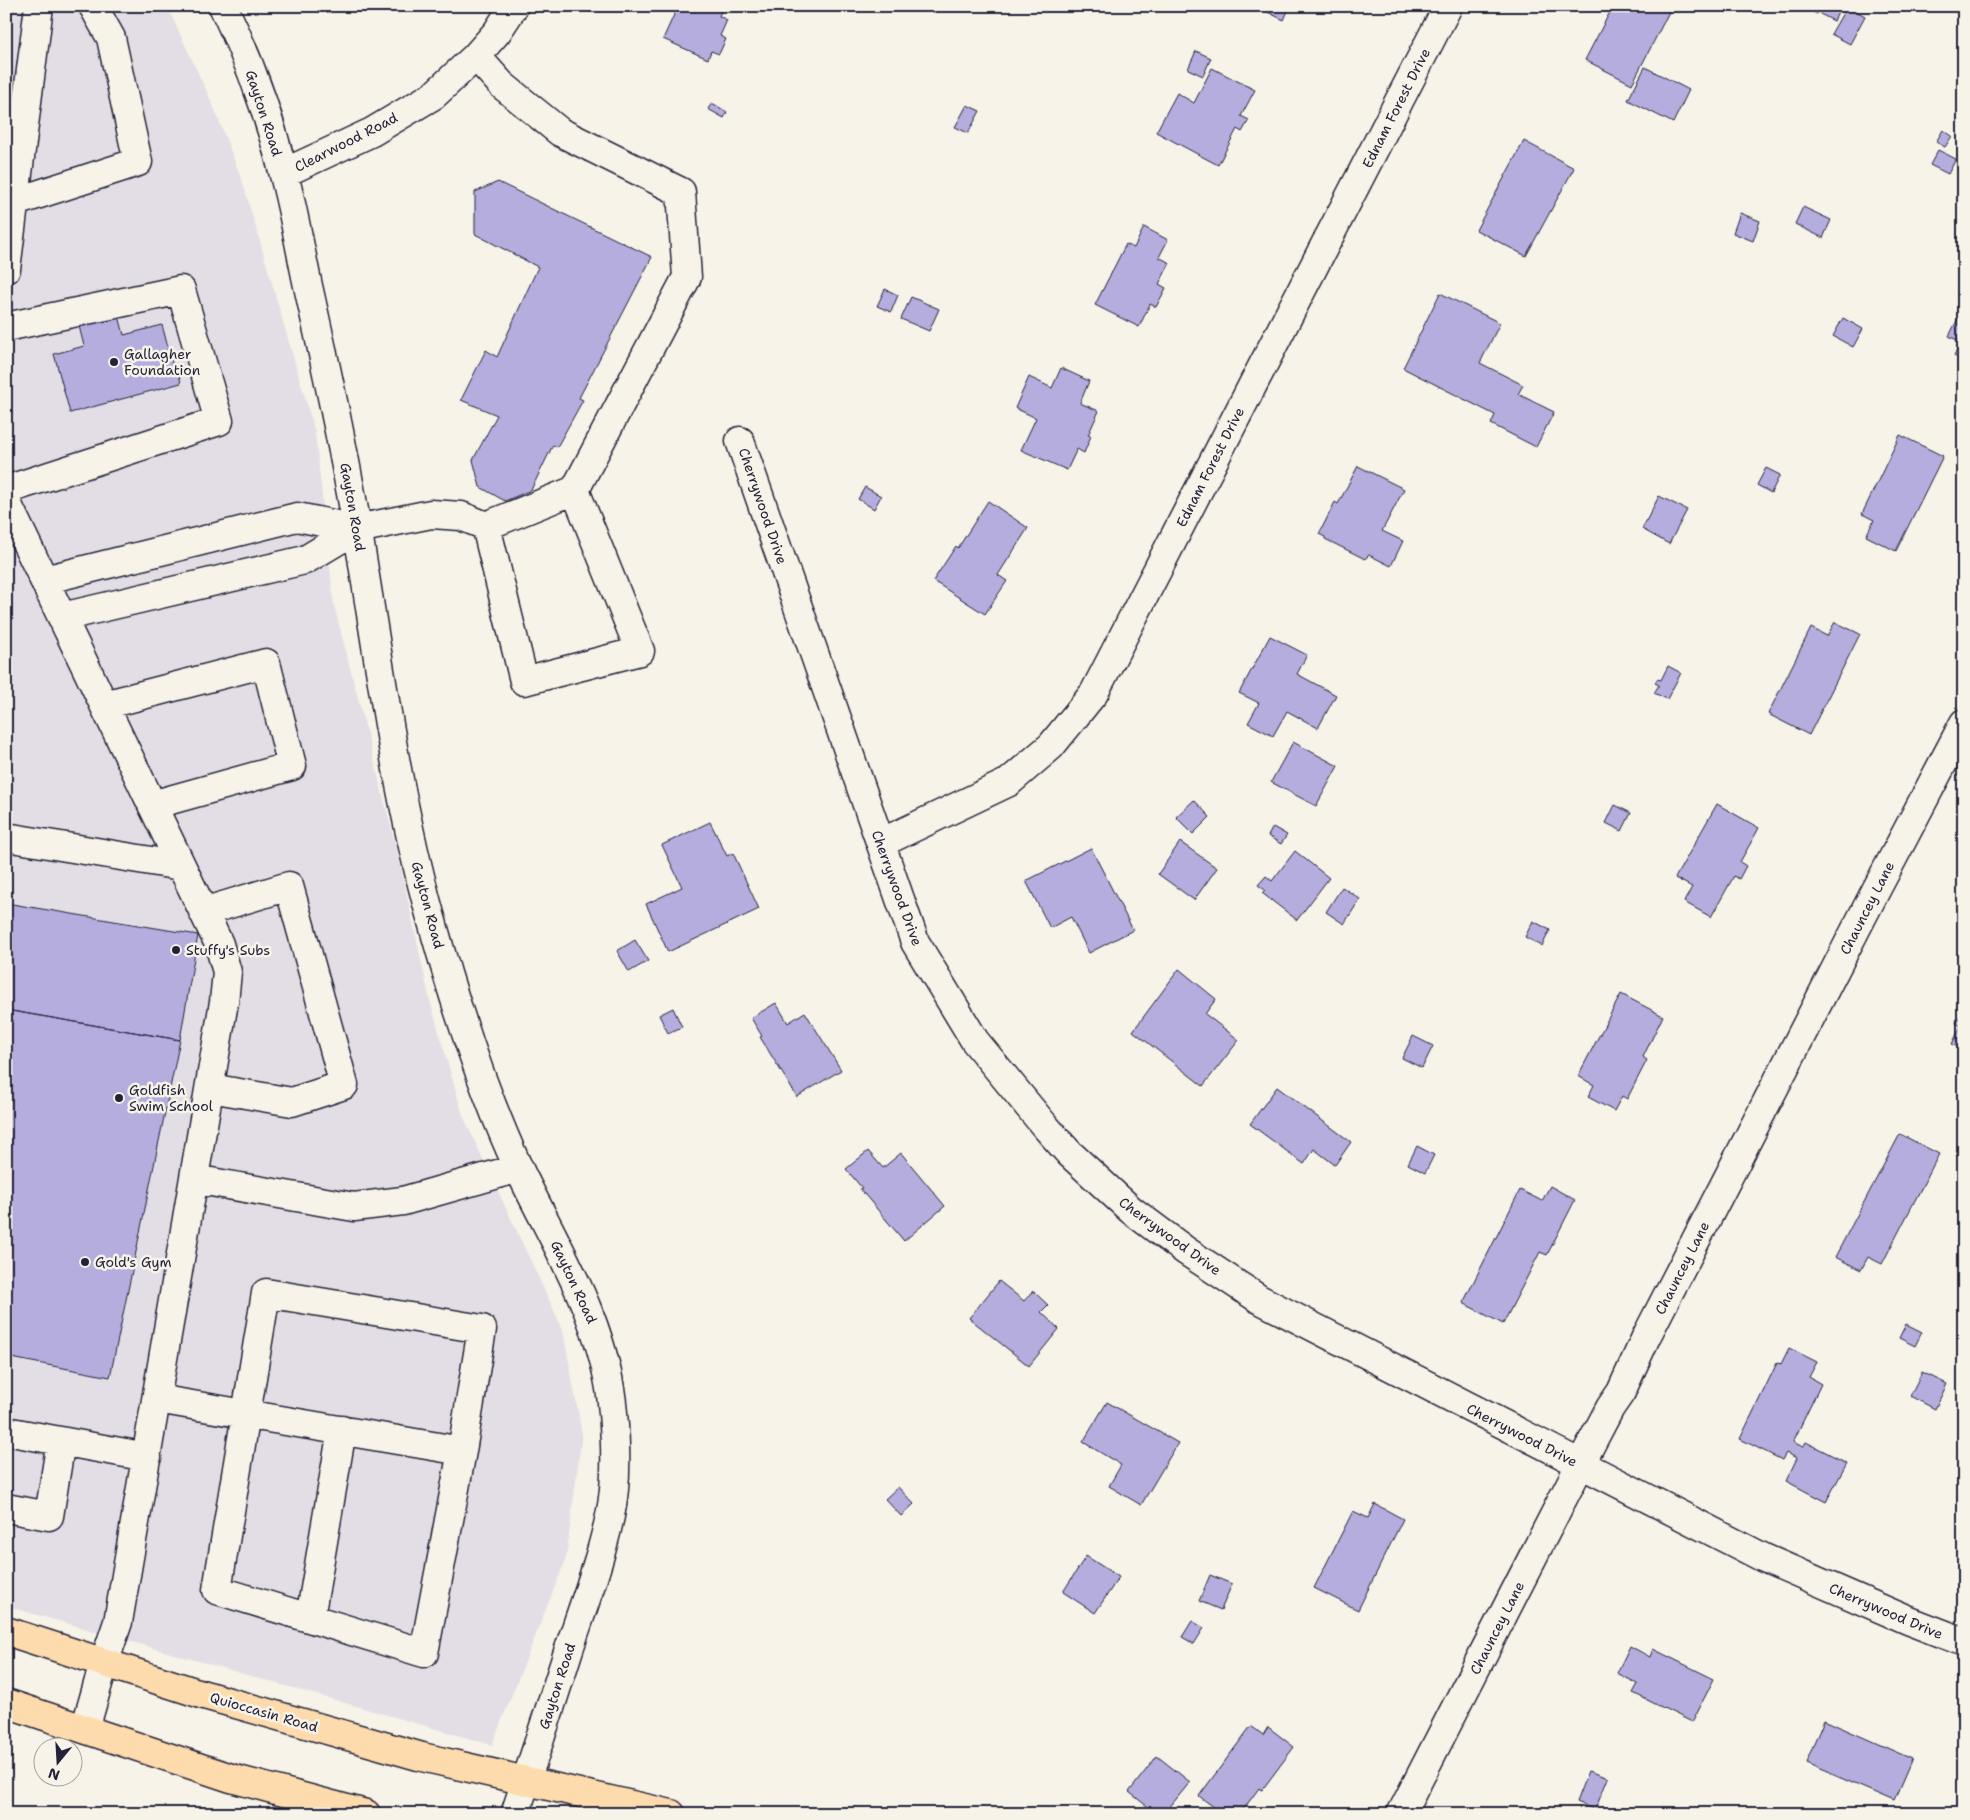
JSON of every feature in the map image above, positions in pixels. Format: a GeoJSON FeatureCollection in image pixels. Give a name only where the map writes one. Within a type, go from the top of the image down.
{"type":"FeatureCollection","features":[{"type":"Feature","properties":{"kind":"main road","name":"Quioccasin Road"},"geometry":{"type":"LineString","coordinates":[[6,1631],[202,1694],[412,1754],[526,1781]]}},
{"type":"Feature","properties":{"kind":"main road"},"geometry":{"type":"LineString","coordinates":[[6,1703],[231,1778],[366,1814]]}},
{"type":"Feature","properties":{"kind":"main road"},"geometry":{"type":"LineString","coordinates":[[526,1781],[671,1814]]}},
{"type":"Feature","properties":{"kind":"street"},"geometry":{"type":"LineString","coordinates":[[6,269],[39,6]]}},
{"type":"Feature","properties":{"kind":"street"},"geometry":{"type":"LineString","coordinates":[[15,202],[138,162],[111,38],[93,6]]}},
{"type":"Feature","properties":{"kind":"street","name":"Gayton Road"},"geometry":{"type":"LineString","coordinates":[[224,6],[258,89],[284,173],[338,424],[357,529],[385,707],[409,834],[430,916],[450,983],[495,1114],[519,1168],[570,1271],[594,1326],[606,1362],[613,1412],[615,1468],[611,1513],[597,1563],[515,1814]]}},
{"type":"Feature","properties":{"kind":"street","name":"Clearwood Road"},"geometry":{"type":"LineString","coordinates":[[284,173],[372,132],[434,95],[476,56],[497,32],[514,6]]}},
{"type":"Feature","properties":{"kind":"street","name":"Ednam Forest Drive"},"geometry":{"type":"LineString","coordinates":[[881,843],[1009,782],[1051,746],[1094,693],[1448,6]]}},
{"type":"Feature","properties":{"kind":"street"},"geometry":{"type":"LineString","coordinates":[[62,617],[305,560],[357,529],[431,514],[461,516],[486,526],[575,490],[687,277],[681,192],[560,132],[502,85],[476,56]]}},
{"type":"Feature","properties":{"kind":"street"},"geometry":{"type":"LineString","coordinates":[[6,327],[181,290],[220,421],[6,490]]}},
{"type":"Feature","properties":{"kind":"street","name":"Cherrywood Drive"},"geometry":{"type":"LineString","coordinates":[[740,441],[915,942],[975,1040],[1069,1153],[1131,1210],[1186,1251],[1259,1299],[1764,1558],[1907,1620],[1964,1642]]}},
{"type":"Feature","properties":{"kind":"street"},"geometry":{"type":"LineString","coordinates":[[486,526],[524,681],[640,651],[575,490]]}},
{"type":"Feature","properties":{"kind":"street"},"geometry":{"type":"LineString","coordinates":[[6,501],[14,541],[44,580],[219,944],[227,972],[210,1088],[118,1622],[85,1729]]}},
{"type":"Feature","properties":{"kind":"street"},"geometry":{"type":"LineString","coordinates":[[44,580],[296,517],[357,529]]}},
{"type":"Feature","properties":{"kind":"street"},"geometry":{"type":"LineString","coordinates":[[104,705],[266,663],[292,766],[152,805]]}},
{"type":"Feature","properties":{"kind":"street","name":"Chauncey Lane"},"geometry":{"type":"LineString","coordinates":[[1401,1814],[1580,1465],[1610,1408],[1621,1392],[1646,1337],[1964,723]]}},
{"type":"Feature","properties":{"kind":"street"},"geometry":{"type":"LineString","coordinates":[[6,838],[181,866]]}},
{"type":"Feature","properties":{"kind":"street"},"geometry":{"type":"LineString","coordinates":[[203,912],[289,886],[344,1085],[292,1102],[210,1088]]}},
{"type":"Feature","properties":{"kind":"street"},"geometry":{"type":"LineString","coordinates":[[194,1179],[354,1207],[404,1201],[519,1168]]}},
{"type":"Feature","properties":{"kind":"street"},"geometry":{"type":"LineString","coordinates":[[266,1293],[482,1329],[462,1450],[424,1653],[217,1590],[266,1293]]}},
{"type":"Feature","properties":{"kind":"street"},"geometry":{"type":"LineString","coordinates":[[157,1399],[462,1450]]}},
{"type":"Feature","properties":{"kind":"street"},"geometry":{"type":"LineString","coordinates":[[310,1618],[342,1430]]}},
{"type":"Feature","properties":{"kind":"street"},"geometry":{"type":"LineString","coordinates":[[6,1431],[147,1457]]}},
{"type":"Feature","properties":{"kind":"street"},"geometry":{"type":"LineString","coordinates":[[6,1508],[49,1516],[61,1441]]}},
{"type":"Feature","properties":{"kind":"shaded area"},"geometry":{"type":"Polygon","coordinates":[[[6,6],[167,6],[213,105],[243,183],[315,432],[334,605],[399,858],[429,997],[463,1116],[563,1330],[582,1433],[566,1559],[492,1745],[6,1606],[6,6]]]}},
{"type":"Feature","properties":{"kind":"building"},"geometry":{"type":"Polygon","coordinates":[[[678,6],[723,6],[719,16],[727,20],[720,36],[726,39],[719,54],[711,51],[708,59],[663,39],[678,6]]]}},
{"type":"Feature","properties":{"kind":"building"},"geometry":{"type":"Polygon","coordinates":[[[1259,6],[1290,6],[1284,20],[1259,8],[1259,6]]]}},
{"type":"Feature","properties":{"kind":"building"},"geometry":{"type":"Polygon","coordinates":[[[1613,6],[1672,6],[1632,84],[1585,60],[1613,6]]]}},
{"type":"Feature","properties":{"kind":"building"},"geometry":{"type":"Polygon","coordinates":[[[1800,6],[1821,6],[1817,14],[1800,6]]]}},
{"type":"Feature","properties":{"kind":"building"},"geometry":{"type":"Polygon","coordinates":[[[1824,6],[1841,6],[1834,21],[1820,14],[1824,6]]]}},
{"type":"Feature","properties":{"kind":"building"},"geometry":{"type":"Polygon","coordinates":[[[1847,6],[1865,16],[1850,44],[1831,34],[1847,6]]]}},
{"type":"Feature","properties":{"kind":"building"},"geometry":{"type":"Polygon","coordinates":[[[1196,51],[1211,58],[1203,76],[1188,69],[1196,51]]]}},
{"type":"Feature","properties":{"kind":"building"},"geometry":{"type":"Polygon","coordinates":[[[1645,67],[1689,90],[1673,123],[1628,100],[1645,67]]]}},
{"type":"Feature","properties":{"kind":"building"},"geometry":{"type":"Polygon","coordinates":[[[1212,68],[1255,90],[1241,116],[1249,120],[1242,132],[1237,129],[1218,165],[1156,132],[1177,93],[1194,103],[1212,68]]]}},
{"type":"Feature","properties":{"kind":"building"},"geometry":{"type":"Polygon","coordinates":[[[712,103],[727,112],[724,118],[708,109],[712,103]]]}},
{"type":"Feature","properties":{"kind":"building"},"geometry":{"type":"Polygon","coordinates":[[[967,105],[980,111],[968,133],[955,127],[967,105]]]}},
{"type":"Feature","properties":{"kind":"building"},"geometry":{"type":"Polygon","coordinates":[[[1943,130],[1952,136],[1945,147],[1936,142],[1943,130]]]}},
{"type":"Feature","properties":{"kind":"building"},"geometry":{"type":"Polygon","coordinates":[[[1524,141],[1574,168],[1526,256],[1476,230],[1524,141]]]}},
{"type":"Feature","properties":{"kind":"building"},"geometry":{"type":"Polygon","coordinates":[[[1938,150],[1956,159],[1948,174],[1930,165],[1938,150]]]}},
{"type":"Feature","properties":{"kind":"building"},"geometry":{"type":"Polygon","coordinates":[[[498,182],[652,257],[579,398],[583,400],[557,447],[553,445],[531,490],[505,501],[480,487],[473,460],[497,415],[461,400],[486,350],[497,357],[538,267],[475,234],[475,192],[498,182]]]}},
{"type":"Feature","properties":{"kind":"building"},"geometry":{"type":"Polygon","coordinates":[[[1803,207],[1831,220],[1823,238],[1795,224],[1803,207]]]}},
{"type":"Feature","properties":{"kind":"building"},"geometry":{"type":"Polygon","coordinates":[[[1740,213],[1760,221],[1753,241],[1733,233],[1740,213]]]}},
{"type":"Feature","properties":{"kind":"building"},"geometry":{"type":"Polygon","coordinates":[[[1144,227],[1168,240],[1159,257],[1170,263],[1159,284],[1166,288],[1156,307],[1150,304],[1139,327],[1095,305],[1126,244],[1134,248],[1144,227]]]}},
{"type":"Feature","properties":{"kind":"building"},"geometry":{"type":"Polygon","coordinates":[[[885,289],[898,295],[891,312],[877,306],[885,289]]]}},
{"type":"Feature","properties":{"kind":"building"},"geometry":{"type":"Polygon","coordinates":[[[1440,293],[1500,323],[1480,363],[1523,385],[1518,394],[1554,412],[1536,447],[1491,424],[1495,415],[1403,368],[1440,293]]]}},
{"type":"Feature","properties":{"kind":"building"},"geometry":{"type":"Polygon","coordinates":[[[911,297],[939,309],[929,331],[901,319],[911,297]]]}},
{"type":"Feature","properties":{"kind":"building"},"geometry":{"type":"Polygon","coordinates":[[[1964,307],[1964,361],[1954,356],[1961,342],[1949,336],[1964,307]]]}},
{"type":"Feature","properties":{"kind":"building","name":"Gallagher Foundation"},"geometry":{"type":"Polygon","coordinates":[[[119,316],[124,335],[162,325],[174,370],[178,369],[181,383],[70,413],[54,354],[84,346],[79,326],[89,324],[87,318],[119,316]]]}},
{"type":"Feature","properties":{"kind":"building"},"geometry":{"type":"Polygon","coordinates":[[[1843,318],[1863,329],[1853,347],[1833,336],[1843,318]]]}},
{"type":"Feature","properties":{"kind":"building"},"geometry":{"type":"Polygon","coordinates":[[[1061,368],[1089,381],[1080,403],[1099,411],[1088,435],[1091,436],[1084,453],[1077,449],[1067,470],[1021,450],[1036,418],[1015,408],[1029,377],[1052,388],[1061,368]]]}},
{"type":"Feature","properties":{"kind":"building"},"geometry":{"type":"Polygon","coordinates":[[[1900,435],[1943,456],[1896,551],[1866,536],[1874,520],[1862,514],[1900,435]]]}},
{"type":"Feature","properties":{"kind":"building"},"geometry":{"type":"Polygon","coordinates":[[[1358,466],[1404,489],[1382,531],[1403,541],[1391,566],[1369,555],[1365,559],[1325,539],[1325,537],[1319,534],[1335,502],[1338,504],[1358,466]]]}},
{"type":"Feature","properties":{"kind":"building"},"geometry":{"type":"Polygon","coordinates":[[[1766,468],[1780,475],[1771,493],[1757,485],[1766,468]]]}},
{"type":"Feature","properties":{"kind":"building"},"geometry":{"type":"Polygon","coordinates":[[[865,487],[881,496],[874,509],[858,499],[865,487]]]}},
{"type":"Feature","properties":{"kind":"building"},"geometry":{"type":"Polygon","coordinates":[[[1659,496],[1687,510],[1669,544],[1642,529],[1659,496]]]}},
{"type":"Feature","properties":{"kind":"building"},"geometry":{"type":"Polygon","coordinates":[[[988,501],[1028,528],[998,575],[1007,581],[985,614],[933,581],[956,546],[958,548],[988,501]]]}},
{"type":"Feature","properties":{"kind":"building"},"geometry":{"type":"Polygon","coordinates":[[[1835,622],[1860,634],[1809,735],[1768,714],[1811,628],[1827,636],[1835,622]]]}},
{"type":"Feature","properties":{"kind":"building"},"geometry":{"type":"Polygon","coordinates":[[[1270,636],[1307,655],[1297,674],[1336,695],[1318,728],[1287,711],[1273,736],[1248,723],[1259,703],[1239,693],[1270,636]]]}},
{"type":"Feature","properties":{"kind":"building"},"geometry":{"type":"Polygon","coordinates":[[[1668,666],[1681,673],[1667,699],[1654,693],[1659,685],[1655,683],[1657,679],[1661,680],[1668,666]]]}},
{"type":"Feature","properties":{"kind":"building"},"geometry":{"type":"Polygon","coordinates":[[[1293,742],[1338,766],[1316,806],[1271,782],[1293,742]]]}},
{"type":"Feature","properties":{"kind":"building"},"geometry":{"type":"Polygon","coordinates":[[[1194,800],[1210,817],[1193,834],[1176,817],[1194,800]]]}},
{"type":"Feature","properties":{"kind":"building"},"geometry":{"type":"Polygon","coordinates":[[[1717,804],[1759,828],[1740,862],[1746,866],[1739,879],[1734,876],[1711,917],[1684,902],[1692,887],[1675,878],[1717,804]]]}},
{"type":"Feature","properties":{"kind":"building"},"geometry":{"type":"Polygon","coordinates":[[[1615,805],[1631,813],[1622,831],[1606,823],[1615,805]]]}},
{"type":"Feature","properties":{"kind":"building"},"geometry":{"type":"Polygon","coordinates":[[[710,822],[727,856],[733,853],[759,909],[668,952],[646,904],[682,887],[662,845],[710,822]]]}},
{"type":"Feature","properties":{"kind":"building"},"geometry":{"type":"Polygon","coordinates":[[[1273,827],[1287,835],[1281,844],[1268,836],[1273,827]]]}},
{"type":"Feature","properties":{"kind":"building"},"geometry":{"type":"Polygon","coordinates":[[[1180,842],[1217,868],[1194,900],[1158,874],[1180,842]]]}},
{"type":"Feature","properties":{"kind":"building"},"geometry":{"type":"Polygon","coordinates":[[[1091,848],[1133,930],[1089,953],[1071,917],[1050,928],[1026,881],[1091,848]]]}},
{"type":"Feature","properties":{"kind":"building"},"geometry":{"type":"Polygon","coordinates":[[[1295,851],[1329,878],[1297,920],[1262,893],[1265,890],[1258,885],[1266,876],[1272,881],[1295,851]]]}},
{"type":"Feature","properties":{"kind":"building"},"geometry":{"type":"Polygon","coordinates":[[[1342,887],[1360,899],[1344,924],[1326,912],[1342,887]]]}},
{"type":"Feature","properties":{"kind":"building"},"geometry":{"type":"Polygon","coordinates":[[[6,903],[198,935],[180,1040],[6,1010],[6,903]]]}},
{"type":"Feature","properties":{"kind":"building"},"geometry":{"type":"Polygon","coordinates":[[[1533,921],[1550,930],[1542,946],[1525,937],[1533,921]]]}},
{"type":"Feature","properties":{"kind":"building"},"geometry":{"type":"Polygon","coordinates":[[[635,940],[648,961],[629,972],[617,951],[635,940]]]}},
{"type":"Feature","properties":{"kind":"building"},"geometry":{"type":"Polygon","coordinates":[[[1179,969],[1216,999],[1205,1014],[1239,1040],[1203,1086],[1133,1031],[1179,969]]]}},
{"type":"Feature","properties":{"kind":"building"},"geometry":{"type":"Polygon","coordinates":[[[1621,994],[1663,1016],[1643,1057],[1647,1060],[1627,1099],[1622,1096],[1614,1111],[1588,1097],[1594,1085],[1578,1076],[1621,994]]]}},
{"type":"Feature","properties":{"kind":"building"},"geometry":{"type":"Polygon","coordinates":[[[776,1003],[788,1023],[805,1012],[841,1070],[797,1097],[760,1037],[762,1036],[751,1018],[776,1003]]]}},
{"type":"Feature","properties":{"kind":"building"},"geometry":{"type":"Polygon","coordinates":[[[673,1008],[682,1027],[668,1033],[659,1015],[673,1008]]]}},
{"type":"Feature","properties":{"kind":"building"},"geometry":{"type":"Polygon","coordinates":[[[1964,1008],[1964,1050],[1952,1044],[1961,1026],[1956,1023],[1964,1008]]]}},
{"type":"Feature","properties":{"kind":"building"},"geometry":{"type":"Polygon","coordinates":[[[6,1010],[180,1040],[110,1377],[6,1357],[6,1010]]]}},
{"type":"Feature","properties":{"kind":"building"},"geometry":{"type":"Polygon","coordinates":[[[1413,1036],[1433,1046],[1422,1068],[1402,1058],[1413,1036]]]}},
{"type":"Feature","properties":{"kind":"building"},"geometry":{"type":"Polygon","coordinates":[[[1277,1087],[1351,1142],[1335,1165],[1314,1149],[1304,1164],[1250,1124],[1277,1087]]]}},
{"type":"Feature","properties":{"kind":"building"},"geometry":{"type":"Polygon","coordinates":[[[1900,1134],[1939,1154],[1882,1264],[1868,1257],[1861,1270],[1835,1257],[1900,1134]]]}},
{"type":"Feature","properties":{"kind":"building"},"geometry":{"type":"Polygon","coordinates":[[[1417,1146],[1434,1155],[1425,1173],[1408,1164],[1417,1146]]]}},
{"type":"Feature","properties":{"kind":"building"},"geometry":{"type":"Polygon","coordinates":[[[868,1151],[883,1168],[901,1153],[945,1206],[904,1241],[860,1189],[862,1188],[846,1169],[868,1151]]]}},
{"type":"Feature","properties":{"kind":"building"},"geometry":{"type":"Polygon","coordinates":[[[1550,1186],[1575,1200],[1547,1255],[1540,1252],[1503,1324],[1463,1303],[1520,1190],[1542,1201],[1550,1186]]]}},
{"type":"Feature","properties":{"kind":"building"},"geometry":{"type":"Polygon","coordinates":[[[999,1281],[1024,1301],[1033,1291],[1048,1305],[1041,1312],[1059,1329],[1029,1366],[969,1318],[999,1281]]]}},
{"type":"Feature","properties":{"kind":"building"},"geometry":{"type":"Polygon","coordinates":[[[1906,1324],[1922,1332],[1915,1346],[1899,1338],[1906,1324]]]}},
{"type":"Feature","properties":{"kind":"building"},"geometry":{"type":"Polygon","coordinates":[[[1789,1348],[1817,1362],[1809,1377],[1821,1384],[1793,1442],[1803,1447],[1806,1442],[1847,1463],[1826,1502],[1786,1481],[1797,1458],[1786,1453],[1782,1460],[1740,1439],[1777,1363],[1781,1364],[1789,1348]]]}},
{"type":"Feature","properties":{"kind":"building"},"geometry":{"type":"Polygon","coordinates":[[[1922,1372],[1947,1384],[1935,1409],[1910,1396],[1922,1372]]]}},
{"type":"Feature","properties":{"kind":"building"},"geometry":{"type":"Polygon","coordinates":[[[1107,1402],[1178,1443],[1141,1505],[1109,1486],[1121,1465],[1083,1442],[1107,1402]]]}},
{"type":"Feature","properties":{"kind":"building"},"geometry":{"type":"Polygon","coordinates":[[[898,1487],[914,1504],[901,1516],[885,1499],[898,1487]]]}},
{"type":"Feature","properties":{"kind":"building"},"geometry":{"type":"Polygon","coordinates":[[[1375,1504],[1403,1519],[1358,1610],[1314,1588],[1353,1511],[1368,1518],[1375,1504]]]}},
{"type":"Feature","properties":{"kind":"building"},"geometry":{"type":"Polygon","coordinates":[[[1086,1556],[1119,1577],[1095,1613],[1063,1592],[1086,1556]]]}},
{"type":"Feature","properties":{"kind":"building"},"geometry":{"type":"Polygon","coordinates":[[[1210,1575],[1232,1584],[1221,1610],[1199,1601],[1210,1575]]]}},
{"type":"Feature","properties":{"kind":"building"},"geometry":{"type":"Polygon","coordinates":[[[1192,1621],[1204,1628],[1194,1644],[1182,1637],[1192,1621]]]}},
{"type":"Feature","properties":{"kind":"building"},"geometry":{"type":"Polygon","coordinates":[[[1630,1646],[1650,1657],[1653,1649],[1714,1679],[1692,1722],[1633,1693],[1638,1684],[1617,1673],[1630,1646]]]}},
{"type":"Feature","properties":{"kind":"building"},"geometry":{"type":"Polygon","coordinates":[[[1824,1720],[1912,1759],[1894,1801],[1806,1763],[1824,1720]]]}},
{"type":"Feature","properties":{"kind":"building"},"geometry":{"type":"Polygon","coordinates":[[[1251,1726],[1263,1735],[1268,1727],[1294,1747],[1262,1790],[1259,1788],[1240,1814],[1223,1814],[1199,1796],[1251,1726]]]}},
{"type":"Feature","properties":{"kind":"building"},"geometry":{"type":"Polygon","coordinates":[[[1157,1756],[1190,1782],[1164,1814],[1157,1814],[1129,1792],[1157,1756]]]}},
{"type":"Feature","properties":{"kind":"building"},"geometry":{"type":"Polygon","coordinates":[[[1588,1771],[1608,1778],[1595,1810],[1576,1802],[1588,1771]]]}},
{"type":"Feature","properties":{"kind":"place","name":"Gallagher Foundation"},"geometry":{"type":"Point","coordinates":[114,362]}},
{"type":"Feature","properties":{"kind":"place","name":"Stuffy's Subs"},"geometry":{"type":"Point","coordinates":[176,950]}},
{"type":"Feature","properties":{"kind":"place","name":"Goldfish Swim School"},"geometry":{"type":"Point","coordinates":[119,1098]}},
{"type":"Feature","properties":{"kind":"place","name":"Gold's Gym"},"geometry":{"type":"Point","coordinates":[85,1262]}}]}
